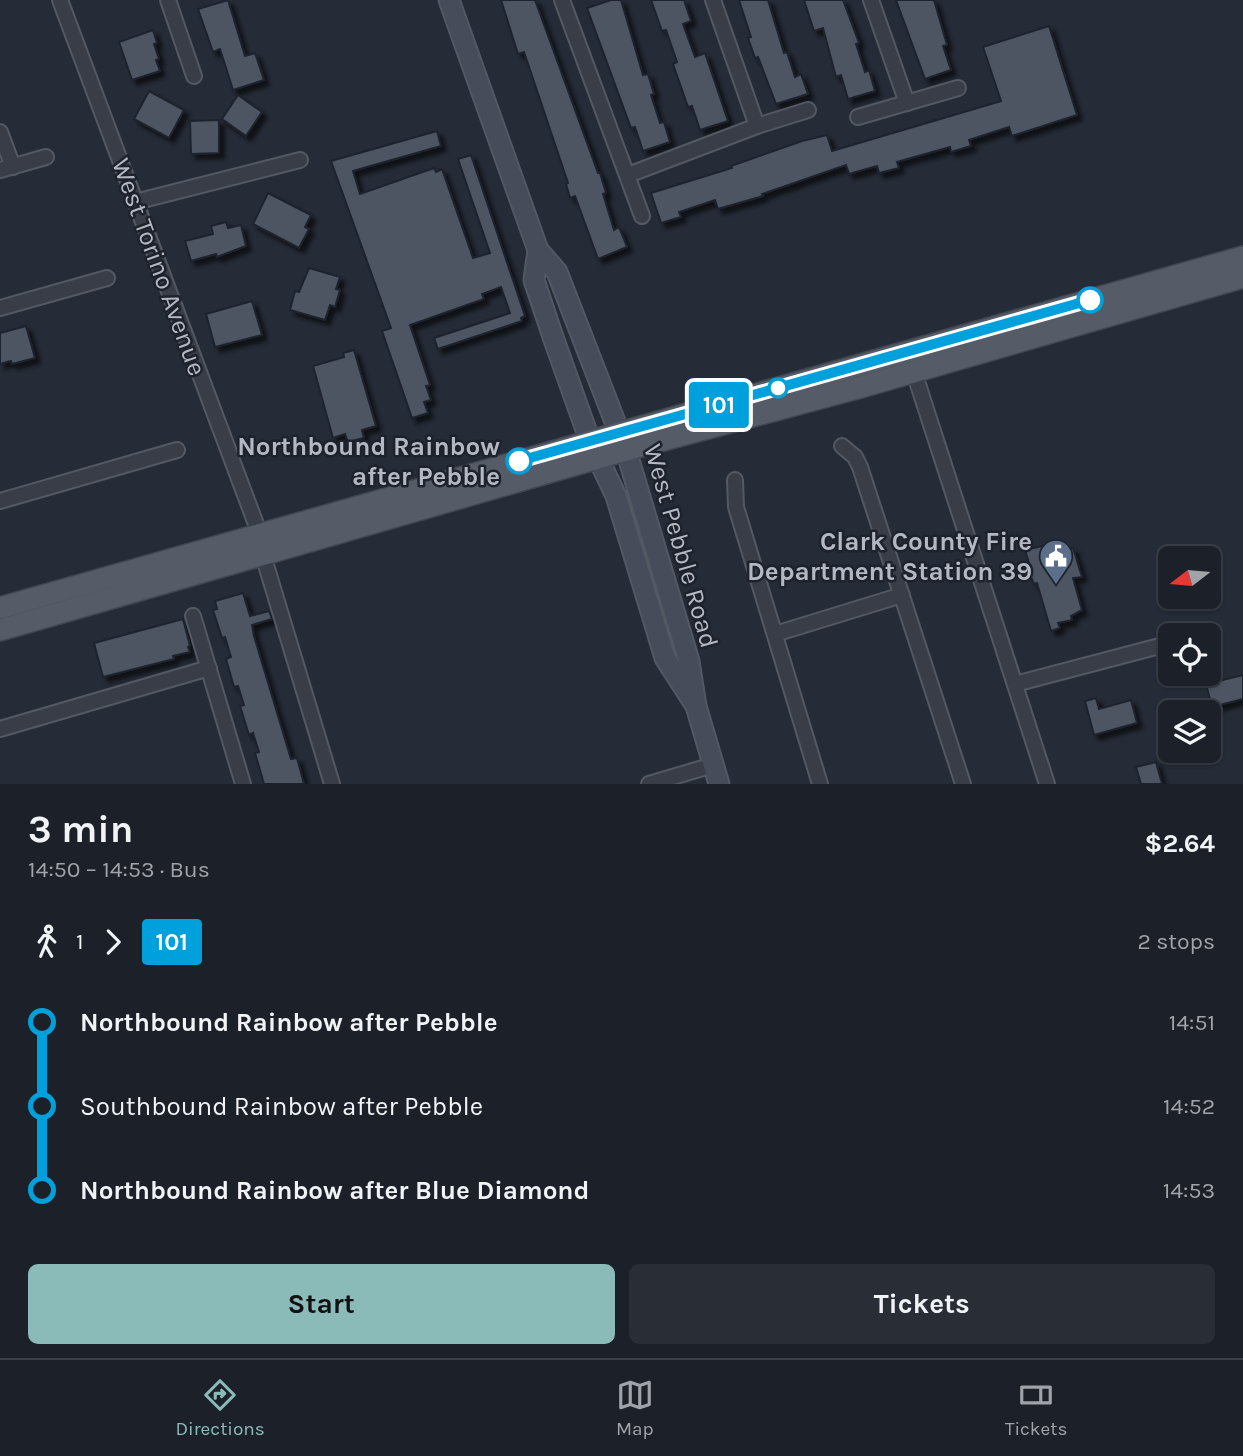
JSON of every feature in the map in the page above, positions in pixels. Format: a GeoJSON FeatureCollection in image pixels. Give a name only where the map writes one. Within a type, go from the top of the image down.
{"type":"FeatureCollection","features":[{"type":"Feature","properties":{"kind":"main road"},"geometry":{"type":"LineString","coordinates":[[3,608],[261,545],[623,441],[909,350],[1243,257]]}},
{"type":"Feature","properties":{"kind":"main road"},"geometry":{"type":"LineString","coordinates":[[623,441],[861,387],[1243,277]]}},
{"type":"Feature","properties":{"kind":"main road"},"geometry":{"type":"LineString","coordinates":[[914,372],[914,366],[921,359],[956,348],[962,336]]}},
{"type":"Feature","properties":{"kind":"main road"},"geometry":{"type":"LineString","coordinates":[[861,387],[870,372],[899,364],[905,360],[909,350]]}},
{"type":"Feature","properties":{"kind":"main road"},"geometry":{"type":"LineString","coordinates":[[0,630],[190,576],[204,562],[239,549],[261,545],[375,502],[595,449]]}},
{"type":"Feature","properties":{"kind":"street","name":"West Torino Avenue"},"geometry":{"type":"LineString","coordinates":[[60,0],[261,545],[332,784]]}},
{"type":"Feature","properties":{"kind":"street"},"geometry":{"type":"LineString","coordinates":[[168,0],[194,76]]}},
{"type":"Feature","properties":{"kind":"street","name":"West Pebble Road"},"geometry":{"type":"LineString","coordinates":[[449,0],[538,250],[557,272],[623,441],[689,661],[696,706],[716,775]]}},
{"type":"Feature","properties":{"kind":"street"},"geometry":{"type":"LineString","coordinates":[[562,0],[642,216]]}},
{"type":"Feature","properties":{"kind":"street"},"geometry":{"type":"LineString","coordinates":[[713,0],[757,126]]}},
{"type":"Feature","properties":{"kind":"street"},"geometry":{"type":"LineString","coordinates":[[871,0],[907,103]]}},
{"type":"Feature","properties":{"kind":"street"},"geometry":{"type":"LineString","coordinates":[[858,117],[958,88]]}},
{"type":"Feature","properties":{"kind":"street"},"geometry":{"type":"LineString","coordinates":[[628,175],[757,126],[808,110]]}},
{"type":"Feature","properties":{"kind":"street"},"geometry":{"type":"LineString","coordinates":[[0,132],[6,168],[46,157]]}},
{"type":"Feature","properties":{"kind":"street"},"geometry":{"type":"LineString","coordinates":[[135,202],[300,160]]}},
{"type":"Feature","properties":{"kind":"street","name":"West Pebble Road"},"geometry":{"type":"LineString","coordinates":[[538,250],[534,280],[595,449],[616,496],[665,658],[696,706]]}},
{"type":"Feature","properties":{"kind":"street"},"geometry":{"type":"LineString","coordinates":[[0,308],[107,278]]}},
{"type":"Feature","properties":{"kind":"street"},"geometry":{"type":"LineString","coordinates":[[914,372],[1047,784]]}},
{"type":"Feature","properties":{"kind":"street"},"geometry":{"type":"LineString","coordinates":[[842,446],[855,457],[860,467],[963,784]]}},
{"type":"Feature","properties":{"kind":"street"},"geometry":{"type":"LineString","coordinates":[[0,501],[177,450]]}},
{"type":"Feature","properties":{"kind":"street"},"geometry":{"type":"LineString","coordinates":[[735,480],[736,507],[820,784]]}},
{"type":"Feature","properties":{"kind":"street"},"geometry":{"type":"LineString","coordinates":[[775,634],[902,595]]}},
{"type":"Feature","properties":{"kind":"street"},"geometry":{"type":"LineString","coordinates":[[193,616],[243,784]]}},
{"type":"Feature","properties":{"kind":"street"},"geometry":{"type":"LineString","coordinates":[[1015,684],[1158,646]]}},
{"type":"Feature","properties":{"kind":"street"},"geometry":{"type":"LineString","coordinates":[[0,729],[209,668]]}},
{"type":"Feature","properties":{"kind":"street"},"geometry":{"type":"LineString","coordinates":[[649,784],[716,775]]}},
{"type":"Feature","properties":{"kind":"building"},"geometry":{"type":"Polygon","coordinates":[[[228,0],[245,56],[255,53],[264,80],[233,90],[220,49],[213,52],[198,9],[228,0]]]}},
{"type":"Feature","properties":{"kind":"building"},"geometry":{"type":"Polygon","coordinates":[[[501,0],[535,0],[600,173],[614,230],[619,227],[627,247],[598,259],[575,196],[570,198],[566,184],[568,183],[524,52],[518,54],[501,0]]]}},
{"type":"Feature","properties":{"kind":"building"},"geometry":{"type":"Polygon","coordinates":[[[611,0],[621,0],[643,75],[648,74],[660,123],[664,122],[670,142],[643,151],[635,127],[631,128],[587,8],[611,0]]]}},
{"type":"Feature","properties":{"kind":"building"},"geometry":{"type":"Polygon","coordinates":[[[651,0],[684,0],[691,21],[683,24],[695,57],[705,53],[728,121],[700,130],[692,106],[688,107],[673,64],[677,62],[666,30],[662,31],[651,0]]]}},
{"type":"Feature","properties":{"kind":"building"},"geometry":{"type":"Polygon","coordinates":[[[739,0],[768,0],[784,53],[787,52],[795,77],[801,74],[808,94],[776,104],[758,57],[755,58],[739,0]]]}},
{"type":"Feature","properties":{"kind":"building"},"geometry":{"type":"Polygon","coordinates":[[[804,0],[843,0],[859,43],[856,44],[865,72],[869,70],[875,91],[848,99],[841,75],[836,77],[823,28],[814,31],[804,0]]]}},
{"type":"Feature","properties":{"kind":"building"},"geometry":{"type":"Polygon","coordinates":[[[896,0],[934,0],[947,45],[943,46],[951,70],[925,79],[896,0]]]}},
{"type":"Feature","properties":{"kind":"building"},"geometry":{"type":"Polygon","coordinates":[[[1049,26],[1077,115],[1012,136],[1009,127],[969,140],[971,146],[951,152],[950,147],[897,162],[899,168],[879,173],[877,166],[849,174],[846,165],[762,194],[763,196],[718,209],[715,200],[679,212],[681,217],[661,223],[651,193],[732,168],[731,166],[802,141],[827,135],[832,151],[1001,101],[983,47],[1049,26]]]}},
{"type":"Feature","properties":{"kind":"building"},"geometry":{"type":"Polygon","coordinates":[[[153,30],[160,71],[132,80],[119,42],[153,30]]]}},
{"type":"Feature","properties":{"kind":"building"},"geometry":{"type":"Polygon","coordinates":[[[149,91],[184,110],[169,138],[134,119],[149,91]]]}},
{"type":"Feature","properties":{"kind":"building"},"geometry":{"type":"Polygon","coordinates":[[[238,95],[262,112],[246,136],[222,119],[238,95]]]}},
{"type":"Feature","properties":{"kind":"building"},"geometry":{"type":"Polygon","coordinates":[[[219,120],[219,153],[191,154],[190,121],[219,120]]]}},
{"type":"Feature","properties":{"kind":"building"},"geometry":{"type":"Polygon","coordinates":[[[437,131],[441,146],[353,171],[360,194],[434,168],[436,172],[442,169],[473,258],[490,253],[458,159],[471,155],[525,316],[521,318],[522,321],[438,349],[434,338],[510,313],[501,287],[482,294],[484,299],[410,325],[430,385],[426,386],[431,400],[424,402],[428,413],[412,418],[382,331],[391,328],[331,161],[437,131]]]}},
{"type":"Feature","properties":{"kind":"building"},"geometry":{"type":"Polygon","coordinates":[[[268,193],[311,215],[305,227],[309,229],[299,248],[253,224],[268,193]]]}},
{"type":"Feature","properties":{"kind":"building"},"geometry":{"type":"Polygon","coordinates":[[[226,222],[228,228],[241,225],[246,246],[217,257],[216,254],[191,261],[185,241],[213,234],[211,226],[226,222]]]}},
{"type":"Feature","properties":{"kind":"building"},"geometry":{"type":"Polygon","coordinates":[[[309,268],[340,277],[336,289],[340,290],[335,307],[330,305],[325,320],[290,310],[295,291],[299,292],[309,268]]]}},
{"type":"Feature","properties":{"kind":"building"},"geometry":{"type":"Polygon","coordinates":[[[252,301],[262,335],[215,347],[206,314],[252,301]]]}},
{"type":"Feature","properties":{"kind":"building"},"geometry":{"type":"Polygon","coordinates":[[[26,326],[35,358],[0,364],[0,333],[26,326]]]}},
{"type":"Feature","properties":{"kind":"building"},"geometry":{"type":"Polygon","coordinates":[[[354,350],[376,426],[362,430],[364,438],[348,442],[345,434],[333,438],[313,366],[344,357],[343,353],[354,350]]]}},
{"type":"Feature","properties":{"kind":"building","name":"Clark County Fire Department Station 39"},"geometry":{"type":"Polygon","coordinates":[[[1055,543],[1058,552],[1073,548],[1082,577],[1073,578],[1082,610],[1071,616],[1072,620],[1058,623],[1060,628],[1051,631],[1037,583],[1034,584],[1027,567],[1030,566],[1025,550],[1055,543]]]}},
{"type":"Feature","properties":{"kind":"building"},"geometry":{"type":"Polygon","coordinates":[[[243,593],[250,616],[269,611],[272,619],[252,625],[254,636],[291,759],[297,758],[304,784],[264,784],[255,753],[259,752],[253,733],[249,735],[240,706],[244,705],[238,686],[234,687],[226,659],[231,657],[213,610],[217,609],[215,601],[243,593]]]}},
{"type":"Feature","properties":{"kind":"building"},"geometry":{"type":"Polygon","coordinates":[[[183,619],[190,652],[173,656],[174,659],[103,677],[94,643],[183,619]]]}},
{"type":"Feature","properties":{"kind":"building"},"geometry":{"type":"Polygon","coordinates":[[[1243,675],[1243,699],[1221,705],[1221,700],[1210,700],[1207,686],[1221,686],[1221,680],[1243,675]]]}},
{"type":"Feature","properties":{"kind":"building"},"geometry":{"type":"Polygon","coordinates":[[[1096,698],[1099,709],[1131,700],[1137,723],[1094,735],[1085,701],[1096,698]]]}},
{"type":"Feature","properties":{"kind":"building"},"geometry":{"type":"Polygon","coordinates":[[[1156,762],[1162,784],[1141,784],[1136,767],[1156,762]]]}},
{"type":"Feature","properties":{"kind":"bus line","name":"101"},"geometry":{"type":"LineString","coordinates":[[519,461],[1090,300]]}},
{"type":"Feature","properties":{"kind":"place","name":"Northbound Rainbow after Pebble"},"geometry":{"type":"Point","coordinates":[519,461]}},
{"type":"Feature","properties":{"kind":"place","name":"Clark County Fire Department Station 39"},"geometry":{"type":"Point","coordinates":[1056,586]}}]}
